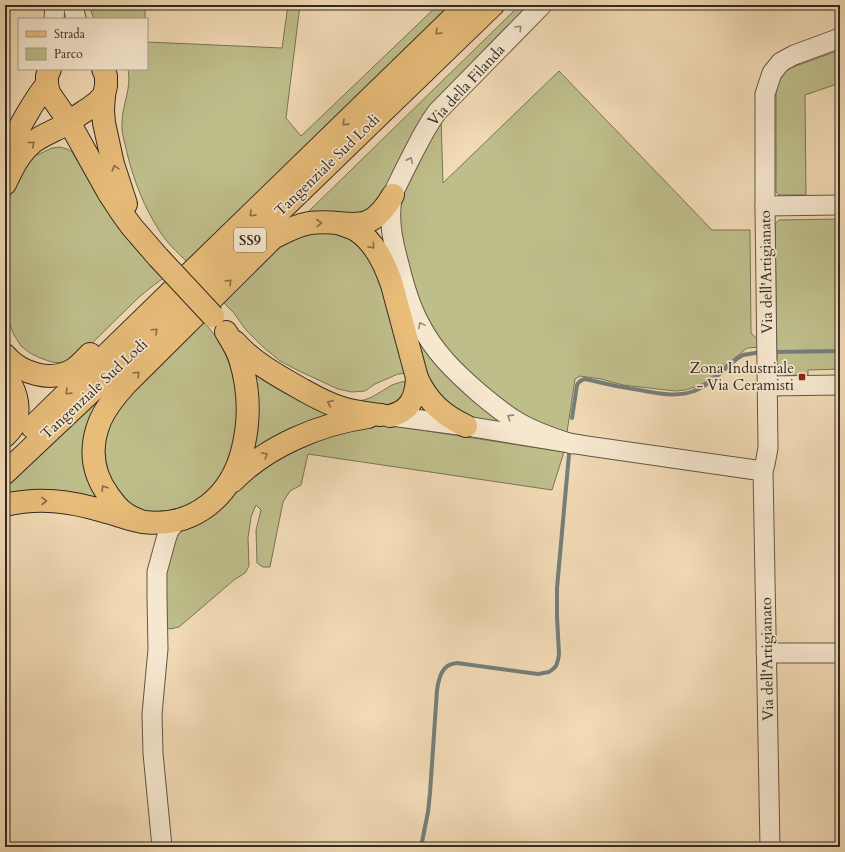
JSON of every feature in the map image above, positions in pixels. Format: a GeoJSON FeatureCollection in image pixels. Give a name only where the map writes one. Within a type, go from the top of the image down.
{"type":"FeatureCollection","features":[{"type":"Feature","properties":{"kind":"main road","name":"SS9"},"geometry":{"type":"LineString","coordinates":[[5,453],[466,5]]}},
{"type":"Feature","properties":{"kind":"main road","name":"Tangenziale Sud Lodi"},"geometry":{"type":"LineString","coordinates":[[5,473],[182,306],[493,5]]}},
{"type":"Feature","properties":{"kind":"main road"},"geometry":{"type":"LineString","coordinates":[[148,522],[121,510],[100,482],[94,462],[93,451],[96,432],[107,407],[126,384],[273,238],[399,114],[473,44],[503,5]]}},
{"type":"Feature","properties":{"kind":"main road"},"geometry":{"type":"LineString","coordinates":[[103,70],[106,76],[104,123],[113,164],[130,215],[152,250]]}},
{"type":"Feature","properties":{"kind":"main road"},"geometry":{"type":"LineString","coordinates":[[5,155],[35,99],[50,85],[62,108],[79,112],[57,131],[70,134],[81,142],[108,192],[128,222],[240,348],[273,374],[325,402],[351,411],[385,415]]}},
{"type":"Feature","properties":{"kind":"main road"},"geometry":{"type":"LineString","coordinates":[[5,184],[20,156],[32,143],[93,107],[104,95]]}},
{"type":"Feature","properties":{"kind":"main road"},"geometry":{"type":"LineString","coordinates":[[273,238],[305,224],[323,222],[341,224],[366,223],[379,215],[387,206],[393,195]]}},
{"type":"Feature","properties":{"kind":"main road"},"geometry":{"type":"LineString","coordinates":[[341,224],[355,230],[372,244],[380,255],[392,285],[417,378],[422,388],[429,399],[446,415],[466,426]]}},
{"type":"Feature","properties":{"kind":"main road"},"geometry":{"type":"LineString","coordinates":[[220,324],[240,358],[247,391],[248,421],[246,436],[238,465],[225,489]]}},
{"type":"Feature","properties":{"kind":"main road"},"geometry":{"type":"LineString","coordinates":[[5,337],[16,355],[24,362],[35,368],[48,372],[59,373],[74,369],[104,342],[135,327]]}},
{"type":"Feature","properties":{"kind":"main road"},"geometry":{"type":"LineString","coordinates":[[5,355],[9,360],[24,370],[37,375],[49,376],[62,374],[68,371]]}},
{"type":"Feature","properties":{"kind":"main road"},"geometry":{"type":"LineString","coordinates":[[5,377],[13,388],[18,410],[15,422],[5,436]]}},
{"type":"Feature","properties":{"kind":"main road"},"geometry":{"type":"LineString","coordinates":[[5,505],[29,501],[60,501],[148,522],[167,522],[189,517],[200,511],[217,498],[255,461],[292,440],[318,429],[341,422],[398,414],[403,411],[408,407],[414,398],[417,388],[417,378]]}},
{"type":"Feature","properties":{"kind":"street"},"geometry":{"type":"LineString","coordinates":[[54,18],[55,5]]}},
{"type":"Feature","properties":{"kind":"street"},"geometry":{"type":"LineString","coordinates":[[72,5],[76,18]]}},
{"type":"Feature","properties":{"kind":"street","name":"Via della Filanda"},"geometry":{"type":"LineString","coordinates":[[393,195],[422,135],[437,112],[542,5]]}},
{"type":"Feature","properties":{"kind":"street","name":"Via dell'Artigianato"},"geometry":{"type":"LineString","coordinates":[[770,847],[763,471],[768,448],[765,94],[772,73],[781,62],[794,55],[840,38]]}},
{"type":"Feature","properties":{"kind":"street"},"geometry":{"type":"LineString","coordinates":[[393,195],[391,221],[397,257],[413,309],[420,326],[430,340],[441,355],[462,378],[502,412],[519,423],[538,432],[572,444]]}},
{"type":"Feature","properties":{"kind":"street"},"geometry":{"type":"LineString","coordinates":[[765,206],[840,205]]}},
{"type":"Feature","properties":{"kind":"street"},"geometry":{"type":"LineString","coordinates":[[768,386],[840,385]]}},
{"type":"Feature","properties":{"kind":"street"},"geometry":{"type":"LineString","coordinates":[[385,415],[466,426],[572,444],[763,471]]}},
{"type":"Feature","properties":{"kind":"street"},"geometry":{"type":"LineString","coordinates":[[157,572],[166,539],[170,530],[178,520]]}},
{"type":"Feature","properties":{"kind":"street"},"geometry":{"type":"LineString","coordinates":[[148,522],[157,572],[158,649],[152,714],[153,753],[162,847]]}},
{"type":"Feature","properties":{"kind":"street"},"geometry":{"type":"LineString","coordinates":[[766,653],[840,652]]}},
{"type":"Feature","properties":{"kind":"green space"},"geometry":{"type":"Polygon","coordinates":[[[89,5],[145,5],[145,18],[94,18],[89,5]]]}},
{"type":"Feature","properties":{"kind":"green space"},"geometry":{"type":"Polygon","coordinates":[[[288,5],[300,5],[286,118],[301,136],[438,5],[450,5],[187,262],[165,239],[149,213],[140,195],[131,167],[122,131],[122,116],[129,83],[128,70],[148,70],[148,42],[282,48],[288,5]]]}},
{"type":"Feature","properties":{"kind":"green space"},"geometry":{"type":"Polygon","coordinates":[[[520,5],[531,5],[386,194],[366,215],[310,215],[308,212],[520,5]]]}},
{"type":"Feature","properties":{"kind":"green space"},"geometry":{"type":"Polygon","coordinates":[[[840,50],[840,83],[805,95],[806,195],[779,195],[776,192],[776,89],[779,78],[787,69],[840,50]]]}},
{"type":"Feature","properties":{"kind":"green space"},"geometry":{"type":"Polygon","coordinates":[[[559,71],[712,230],[750,230],[751,333],[760,342],[760,347],[747,348],[704,383],[685,390],[675,391],[623,385],[601,379],[580,376],[575,379],[567,432],[546,426],[507,406],[469,377],[431,330],[412,285],[402,239],[400,219],[400,198],[441,120],[443,183],[559,71]]]}},
{"type":"Feature","properties":{"kind":"green space"},"geometry":{"type":"Polygon","coordinates":[[[60,147],[72,152],[114,222],[135,248],[165,277],[138,298],[80,355],[63,363],[52,362],[40,358],[21,346],[14,335],[5,310],[5,209],[15,180],[33,154],[37,155],[52,148],[60,147]]]}},
{"type":"Feature","properties":{"kind":"green space"},"geometry":{"type":"Polygon","coordinates":[[[840,219],[840,369],[808,370],[808,376],[785,375],[779,370],[777,364],[775,224],[779,220],[840,219]]]}},
{"type":"Feature","properties":{"kind":"green space"},"geometry":{"type":"Polygon","coordinates":[[[325,229],[347,237],[360,245],[377,264],[409,373],[398,374],[375,384],[365,391],[352,392],[338,389],[280,361],[246,330],[234,313],[221,300],[279,242],[325,229]]]}},
{"type":"Feature","properties":{"kind":"green space"},"geometry":{"type":"Polygon","coordinates":[[[201,318],[217,338],[225,352],[235,386],[237,421],[234,441],[228,463],[213,489],[188,506],[174,511],[148,512],[134,508],[112,490],[101,464],[110,415],[201,318]]]}},
{"type":"Feature","properties":{"kind":"green space"},"geometry":{"type":"Polygon","coordinates":[[[412,328],[507,423],[465,417],[430,387],[412,328]]]}},
{"type":"Feature","properties":{"kind":"green space"},"geometry":{"type":"Polygon","coordinates":[[[249,363],[340,413],[250,458],[249,363]]]}},
{"type":"Feature","properties":{"kind":"green space"},"geometry":{"type":"Polygon","coordinates":[[[408,381],[404,399],[385,406],[375,406],[355,401],[372,397],[392,385],[408,381]]]}},
{"type":"Feature","properties":{"kind":"green space"},"geometry":{"type":"Polygon","coordinates":[[[106,392],[98,409],[103,499],[5,498],[5,488],[106,392]]]}},
{"type":"Feature","properties":{"kind":"green space"},"geometry":{"type":"Polygon","coordinates":[[[367,426],[392,426],[564,452],[552,490],[308,454],[301,485],[290,491],[283,502],[270,567],[263,567],[257,563],[256,530],[261,510],[256,505],[251,517],[248,538],[249,566],[245,573],[234,580],[179,627],[170,629],[163,625],[163,573],[176,535],[249,473],[310,440],[367,426]]]}},
{"type":"Feature","properties":{"kind":"waterway"},"geometry":{"type":"LineString","coordinates":[[772,352],[840,351]]}},
{"type":"Feature","properties":{"kind":"waterway"},"geometry":{"type":"LineString","coordinates":[[572,418],[577,385],[582,380],[585,379],[615,386],[658,393],[682,394],[700,389],[743,355],[761,352]]}},
{"type":"Feature","properties":{"kind":"waterway"},"geometry":{"type":"LineString","coordinates":[[421,847],[430,793],[437,690],[442,672],[448,666],[457,663],[538,674],[549,672],[556,666],[559,654],[557,588],[569,454]]}},
{"type":"Feature","properties":{"kind":"place","name":"Zona Industriale - Via Ceramisti"},"geometry":{"type":"Point","coordinates":[802,377]}}]}
